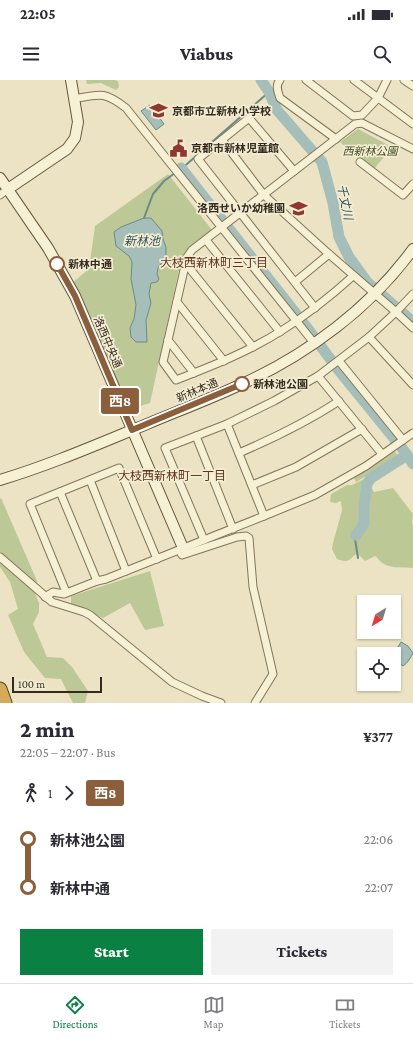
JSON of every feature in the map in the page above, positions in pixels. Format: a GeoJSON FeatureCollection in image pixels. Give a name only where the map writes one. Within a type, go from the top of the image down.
{"type":"FeatureCollection","features":[{"type":"Feature","properties":{"kind":"highway"},"geometry":{"type":"LineString","coordinates":[[0,689],[5,703]]}},
{"type":"Feature","properties":{"kind":"street"},"geometry":{"type":"LineString","coordinates":[[4,192],[67,149],[75,138],[78,122],[71,80]]}},
{"type":"Feature","properties":{"kind":"street"},"geometry":{"type":"LineString","coordinates":[[280,80],[277,91],[280,98],[336,139]]}},
{"type":"Feature","properties":{"kind":"street"},"geometry":{"type":"LineString","coordinates":[[306,80],[353,116],[362,114],[378,98],[387,80]]}},
{"type":"Feature","properties":{"kind":"street"},"geometry":{"type":"LineString","coordinates":[[354,80],[413,124]]}},
{"type":"Feature","properties":{"kind":"street"},"geometry":{"type":"LineString","coordinates":[[404,80],[413,86]]}},
{"type":"Feature","properties":{"kind":"street"},"geometry":{"type":"LineString","coordinates":[[74,99],[99,94],[112,98],[126,108],[296,321],[318,340]]}},
{"type":"Feature","properties":{"kind":"street"},"geometry":{"type":"LineString","coordinates":[[294,171],[249,118],[198,159],[315,308]]}},
{"type":"Feature","properties":{"kind":"street"},"geometry":{"type":"LineString","coordinates":[[353,276],[315,308],[280,332],[224,361],[176,380],[163,362],[187,257],[192,250],[354,124],[362,123],[413,149]]}},
{"type":"Feature","properties":{"kind":"street"},"geometry":{"type":"LineString","coordinates":[[222,140],[264,194],[353,276],[378,290],[396,312],[413,328]]}},
{"type":"Feature","properties":{"kind":"street"},"geometry":{"type":"LineString","coordinates":[[360,162],[403,195],[413,184]]}},
{"type":"Feature","properties":{"kind":"street","name":"洛西中央通"},"geometry":{"type":"LineString","coordinates":[[0,178],[4,192],[48,248],[75,296],[181,549]]}},
{"type":"Feature","properties":{"kind":"street"},"geometry":{"type":"LineString","coordinates":[[206,240],[280,332]]}},
{"type":"Feature","properties":{"kind":"street","name":"新林本通"},"geometry":{"type":"LineString","coordinates":[[0,480],[78,453],[242,384],[288,360],[318,340],[362,306],[378,290],[413,249]]}},
{"type":"Feature","properties":{"kind":"street"},"geometry":{"type":"LineString","coordinates":[[295,282],[329,254]]}},
{"type":"Feature","properties":{"kind":"street"},"geometry":{"type":"LineString","coordinates":[[186,264],[252,347]]}},
{"type":"Feature","properties":{"kind":"street"},"geometry":{"type":"LineString","coordinates":[[204,540],[165,448],[227,424],[274,401],[318,376],[369,337],[413,294]]}},
{"type":"Feature","properties":{"kind":"street"},"geometry":{"type":"LineString","coordinates":[[177,302],[224,361]]}},
{"type":"Feature","properties":{"kind":"street"},"geometry":{"type":"LineString","coordinates":[[369,337],[413,385]]}},
{"type":"Feature","properties":{"kind":"street"},"geometry":{"type":"LineString","coordinates":[[168,340],[194,373]]}},
{"type":"Feature","properties":{"kind":"street"},"geometry":{"type":"LineString","coordinates":[[339,361],[403,440]]}},
{"type":"Feature","properties":{"kind":"street"},"geometry":{"type":"LineString","coordinates":[[318,376],[382,454]]}},
{"type":"Feature","properties":{"kind":"street"},"geometry":{"type":"LineString","coordinates":[[239,454],[316,416],[339,401]]}},
{"type":"Feature","properties":{"kind":"street"},"geometry":{"type":"LineString","coordinates":[[227,424],[264,516]]}},
{"type":"Feature","properties":{"kind":"street"},"geometry":{"type":"LineString","coordinates":[[252,485],[296,467],[362,429]]}},
{"type":"Feature","properties":{"kind":"street"},"geometry":{"type":"LineString","coordinates":[[45,596],[53,592],[64,594],[66,592],[106,579],[315,495],[366,466],[413,433]]}},
{"type":"Feature","properties":{"kind":"street"},"geometry":{"type":"LineString","coordinates":[[196,436],[233,529]]}},
{"type":"Feature","properties":{"kind":"street"},"geometry":{"type":"LineString","coordinates":[[66,592],[30,504],[119,468],[157,559]]}},
{"type":"Feature","properties":{"kind":"street"},"geometry":{"type":"LineString","coordinates":[[90,480],[126,571]]}},
{"type":"Feature","properties":{"kind":"street"},"geometry":{"type":"LineString","coordinates":[[60,492],[97,581]]}},
{"type":"Feature","properties":{"kind":"street"},"geometry":{"type":"LineString","coordinates":[[181,549],[182,555],[237,538],[246,536],[249,538],[253,587],[273,674],[255,703]]}},
{"type":"Feature","properties":{"kind":"street"},"geometry":{"type":"LineString","coordinates":[[0,557],[52,602],[90,615],[172,682],[221,703]]}},
{"type":"Feature","properties":{"kind":"green space"},"geometry":{"type":"Polygon","coordinates":[[[86,80],[114,80],[118,81],[119,87],[116,90],[101,83],[87,84],[86,80]]]}},
{"type":"Feature","properties":{"kind":"green space","name":"西新林公園"},"geometry":{"type":"Polygon","coordinates":[[[358,129],[392,147],[374,169],[340,142],[358,129]]]}},
{"type":"Feature","properties":{"kind":"green space"},"geometry":{"type":"Polygon","coordinates":[[[168,174],[212,230],[182,256],[150,403],[127,410],[72,283],[89,269],[95,226],[168,174]]]}},
{"type":"Feature","properties":{"kind":"green space"},"geometry":{"type":"Polygon","coordinates":[[[393,449],[399,457],[356,482],[353,476],[393,449]]]}},
{"type":"Feature","properties":{"kind":"green space"},"geometry":{"type":"Polygon","coordinates":[[[366,478],[374,492],[393,488],[413,514],[413,568],[387,566],[375,556],[365,561],[356,554],[348,561],[337,559],[332,549],[342,510],[341,501],[336,503],[330,502],[331,494],[347,485],[352,485],[366,478]]]}},
{"type":"Feature","properties":{"kind":"green space"},"geometry":{"type":"Polygon","coordinates":[[[1,498],[37,581],[34,591],[39,603],[39,612],[33,624],[47,657],[63,658],[72,667],[88,691],[85,703],[73,703],[61,679],[45,678],[24,652],[8,615],[18,609],[10,582],[0,567],[1,498]]]}},
{"type":"Feature","properties":{"kind":"green space"},"geometry":{"type":"Polygon","coordinates":[[[150,571],[164,626],[145,630],[130,603],[103,618],[71,604],[71,596],[150,571]]]}},
{"type":"Feature","properties":{"kind":"water"},"geometry":{"type":"Polygon","coordinates":[[[150,105],[164,124],[156,130],[141,111],[150,105]]]}},
{"type":"Feature","properties":{"kind":"water","name":"新林池"},"geometry":{"type":"Polygon","coordinates":[[[144,218],[151,218],[162,231],[166,247],[166,257],[158,268],[157,274],[159,279],[157,282],[151,283],[149,294],[151,303],[146,320],[147,342],[136,342],[131,337],[130,328],[134,319],[136,305],[131,279],[132,262],[129,256],[116,246],[114,232],[121,227],[144,218]]]}},
{"type":"Feature","properties":{"kind":"water"},"geometry":{"type":"Polygon","coordinates":[[[401,642],[408,646],[413,653],[408,662],[403,666],[401,664],[401,647],[398,647],[401,642]]]}},
{"type":"Feature","properties":{"kind":"waterway","name":"千丈川"},"geometry":{"type":"LineString","coordinates":[[261,80],[269,92],[277,110],[322,162],[333,203],[339,237],[349,257],[367,282],[413,322]]}},
{"type":"Feature","properties":{"kind":"waterway"},"geometry":{"type":"LineString","coordinates":[[179,170],[269,92]]}},
{"type":"Feature","properties":{"kind":"waterway"},"geometry":{"type":"LineString","coordinates":[[181,168],[337,368],[402,448],[413,464]]}},
{"type":"Feature","properties":{"kind":"waterway"},"geometry":{"type":"LineString","coordinates":[[144,218],[153,194],[164,181],[175,173]]}},
{"type":"Feature","properties":{"kind":"waterway"},"geometry":{"type":"LineString","coordinates":[[356,535],[364,524],[364,506],[367,484],[371,478],[407,455]]}},
{"type":"Feature","properties":{"kind":"waterway"},"geometry":{"type":"LineString","coordinates":[[356,535],[355,539],[358,558]]}},
{"type":"Feature","properties":{"kind":"bus line","name":"西8"},"geometry":{"type":"LineString","coordinates":[[57,264],[75,296],[132,430],[242,384]]}},
{"type":"Feature","properties":{"kind":"place","name":"京都市立新林小学校"},"geometry":{"type":"Point","coordinates":[159,111]}},
{"type":"Feature","properties":{"kind":"place","name":"京都市新林児童館"},"geometry":{"type":"Point","coordinates":[178,148]}},
{"type":"Feature","properties":{"kind":"place","name":"洛西せいか幼稚園"},"geometry":{"type":"Point","coordinates":[298,208]}},
{"type":"Feature","properties":{"kind":"place","name":"新林中通"},"geometry":{"type":"Point","coordinates":[57,264]}},
{"type":"Feature","properties":{"kind":"place","name":"新林池公園"},"geometry":{"type":"Point","coordinates":[242,384]}},
{"type":"Feature","properties":{"kind":"district","name":"大枝西新林町三丁目"},"geometry":{"type":"Point","coordinates":[214,263]}},
{"type":"Feature","properties":{"kind":"district","name":"大枝西新林町一丁目"},"geometry":{"type":"Point","coordinates":[172,476]}}]}
